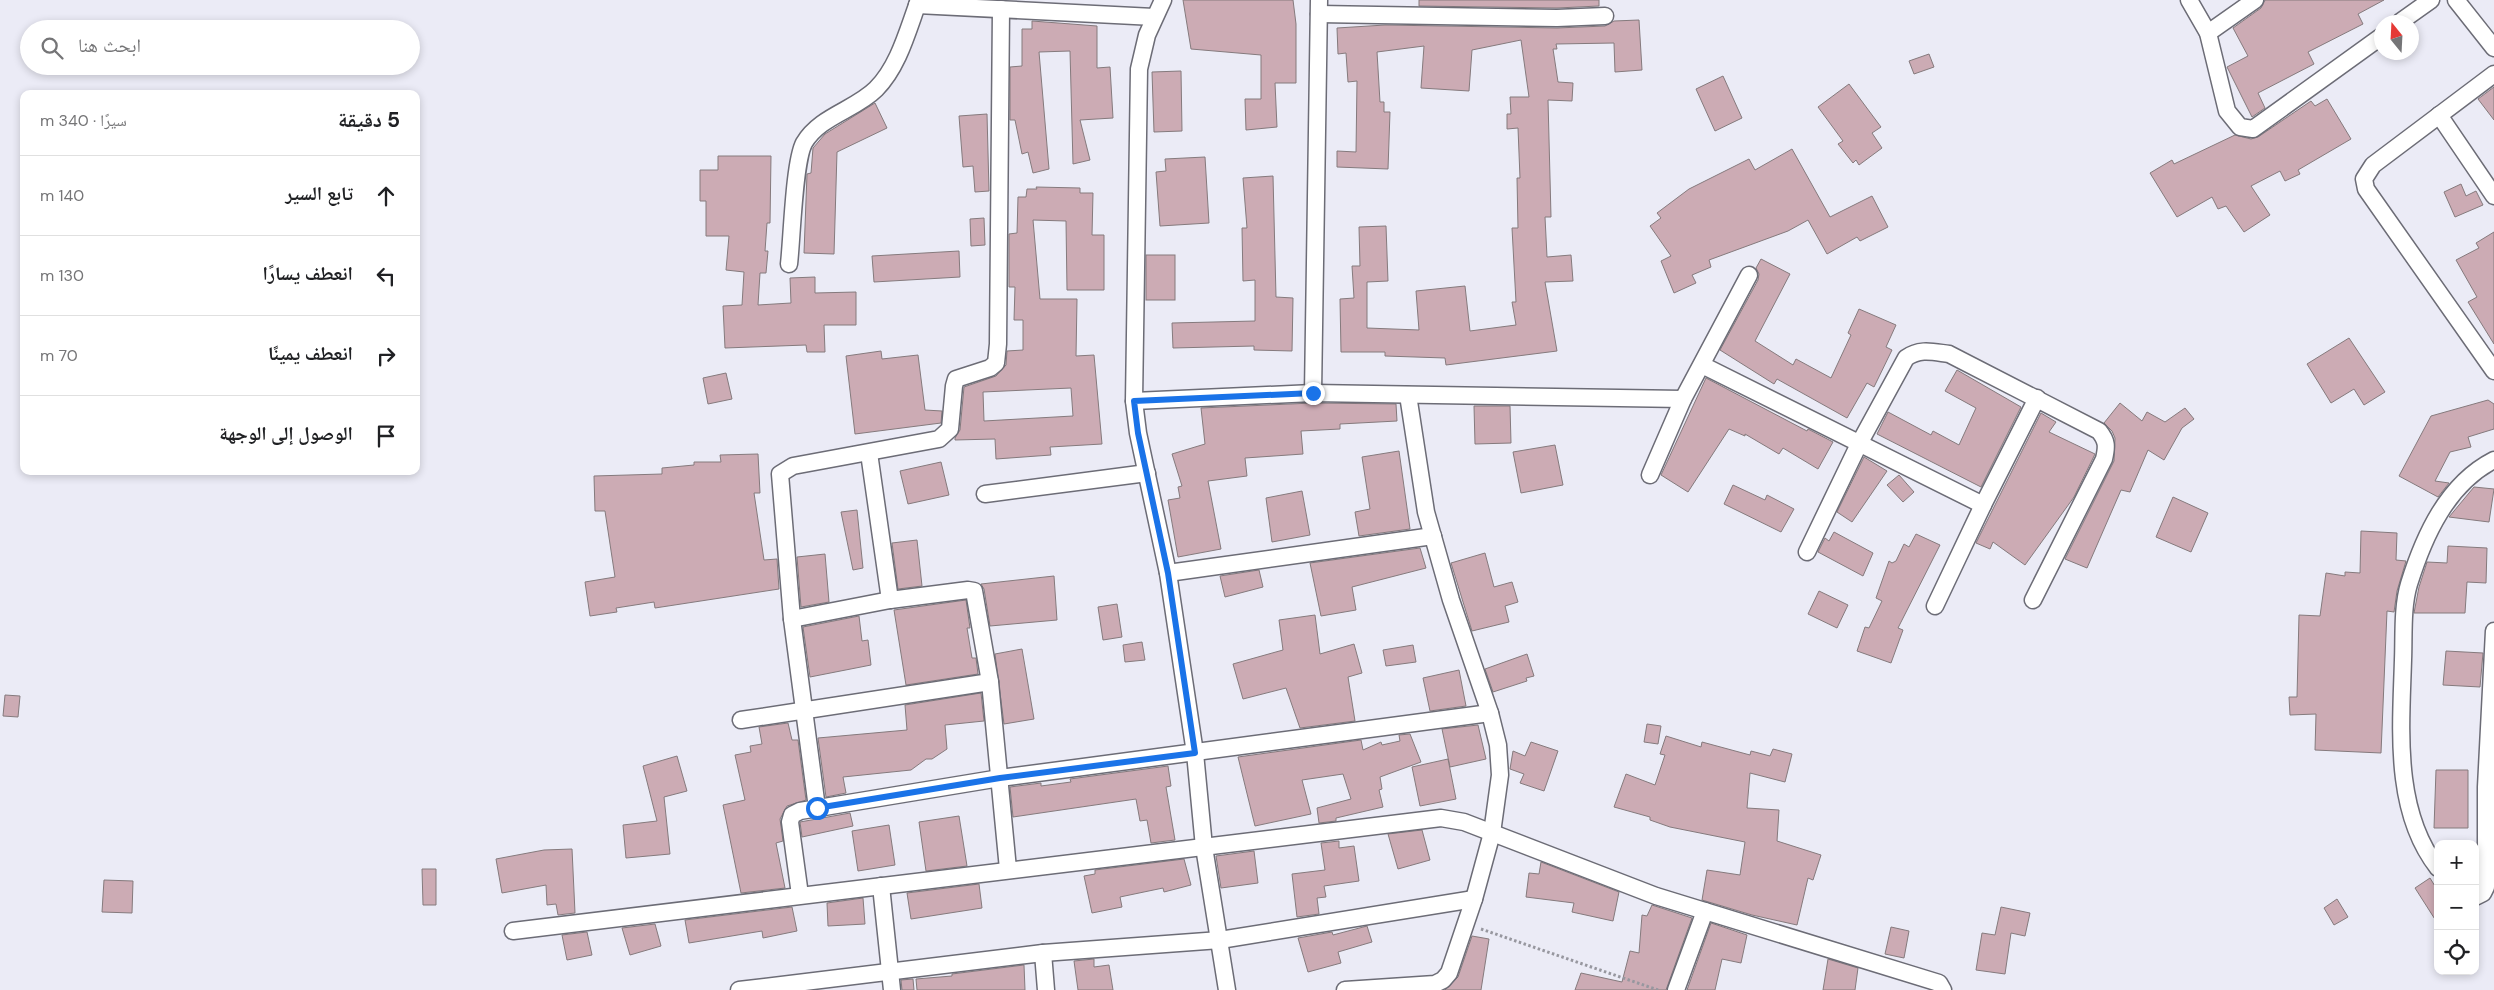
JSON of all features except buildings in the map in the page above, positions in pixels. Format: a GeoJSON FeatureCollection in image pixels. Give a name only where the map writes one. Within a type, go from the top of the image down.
{"type":"FeatureCollection","features":[{"type":"Feature","properties":{"kind":"street"},"geometry":{"type":"LineString","coordinates":[[1163,0],[1145,41],[1139,69],[1134,401],[1168,573],[1195,753],[1204,847],[1227,990]]}},
{"type":"Feature","properties":{"kind":"street"},"geometry":{"type":"LineString","coordinates":[[2190,0],[2208,33],[2227,111],[2233,121],[2240,127],[2253,129],[2374,42]]}},
{"type":"Feature","properties":{"kind":"street"},"geometry":{"type":"LineString","coordinates":[[2208,33],[2255,0]]}},
{"type":"Feature","properties":{"kind":"street"},"geometry":{"type":"LineString","coordinates":[[2410,15],[2431,0]]}},
{"type":"Feature","properties":{"kind":"street"},"geometry":{"type":"LineString","coordinates":[[2456,0],[2494,48]]}},
{"type":"Feature","properties":{"kind":"street"},"geometry":{"type":"LineString","coordinates":[[790,264],[799,167],[804,144],[823,123],[877,88],[898,53],[918,2],[1001,9],[1154,17]]}},
{"type":"Feature","properties":{"kind":"street"},"geometry":{"type":"LineString","coordinates":[[1313,393],[1319,7],[1548,18],[1605,16]]}},
{"type":"Feature","properties":{"kind":"street"},"geometry":{"type":"LineString","coordinates":[[817,808],[792,619],[780,474],[793,466],[870,453],[944,436],[950,429],[956,379],[990,368],[996,363],[998,344],[1001,9]]}},
{"type":"Feature","properties":{"kind":"street"},"geometry":{"type":"LineString","coordinates":[[2494,74],[2373,165],[2364,179],[2366,189],[2494,371]]}},
{"type":"Feature","properties":{"kind":"street"},"geometry":{"type":"LineString","coordinates":[[2439,115],[2494,196]]}},
{"type":"Feature","properties":{"kind":"street"},"geometry":{"type":"LineString","coordinates":[[1650,475],[1684,398],[1749,275]]}},
{"type":"Feature","properties":{"kind":"street"},"geometry":{"type":"LineString","coordinates":[[1806,552],[1859,444],[1902,364],[1913,353],[1927,351],[1948,354],[2099,430],[2107,447],[2104,459],[2033,600]]}},
{"type":"Feature","properties":{"kind":"street"},"geometry":{"type":"LineString","coordinates":[[1702,365],[1983,505]]}},
{"type":"Feature","properties":{"kind":"street"},"geometry":{"type":"LineString","coordinates":[[1134,401],[1313,393],[1684,398]]}},
{"type":"Feature","properties":{"kind":"street"},"geometry":{"type":"LineString","coordinates":[[1345,990],[1434,984],[1443,980],[1452,966],[1474,900],[1492,834],[1500,775],[1498,745],[1490,713],[1451,600],[1432,536],[1421,486],[1408,395]]}},
{"type":"Feature","properties":{"kind":"street"},"geometry":{"type":"LineString","coordinates":[[1935,606],[1983,505],[2038,398]]}},
{"type":"Feature","properties":{"kind":"street"},"geometry":{"type":"LineString","coordinates":[[870,453],[890,600]]}},
{"type":"Feature","properties":{"kind":"street"},"geometry":{"type":"LineString","coordinates":[[2434,861],[2420,837],[2405,785],[2402,718],[2404,632],[2408,586],[2420,553],[2440,511],[2458,486],[2484,465],[2494,460]]}},
{"type":"Feature","properties":{"kind":"street"},"geometry":{"type":"LineString","coordinates":[[985,494],[1147,473]]}},
{"type":"Feature","properties":{"kind":"street"},"geometry":{"type":"LineString","coordinates":[[1168,573],[1432,536]]}},
{"type":"Feature","properties":{"kind":"street"},"geometry":{"type":"LineString","coordinates":[[792,619],[890,600],[968,590],[974,591],[990,682],[1008,869]]}},
{"type":"Feature","properties":{"kind":"street"},"geometry":{"type":"LineString","coordinates":[[2479,895],[2486,887],[2486,787],[2494,631]]}},
{"type":"Feature","properties":{"kind":"street"},"geometry":{"type":"LineString","coordinates":[[741,720],[804,712],[990,682]]}},
{"type":"Feature","properties":{"kind":"street"},"geometry":{"type":"LineString","coordinates":[[800,895],[790,818],[800,810],[1000,778],[1490,713]]}},
{"type":"Feature","properties":{"kind":"street"},"geometry":{"type":"LineString","coordinates":[[513,931],[1008,869],[1441,818],[1464,822],[1656,896],[1939,982],[1943,990]]}},
{"type":"Feature","properties":{"kind":"street"},"geometry":{"type":"LineString","coordinates":[[881,886],[892,990]]}},
{"type":"Feature","properties":{"kind":"street"},"geometry":{"type":"LineString","coordinates":[[739,990],[1042,954],[1220,940],[1474,900]]}},
{"type":"Feature","properties":{"kind":"street"},"geometry":{"type":"LineString","coordinates":[[1676,990],[1705,911]]}},
{"type":"Feature","properties":{"kind":"street"},"geometry":{"type":"LineString","coordinates":[[1042,954],[1046,990]]}},
{"type":"Feature","properties":{"kind":"path"},"geometry":{"type":"LineString","coordinates":[[1466,924],[1658,990]]}},
{"type":"Feature","properties":{"kind":"route"},"geometry":{"type":"LineString","coordinates":[[817,808],[1000,778],[1195,753],[1168,573],[1138,433],[1134,401],[1313,393]]}}]}
